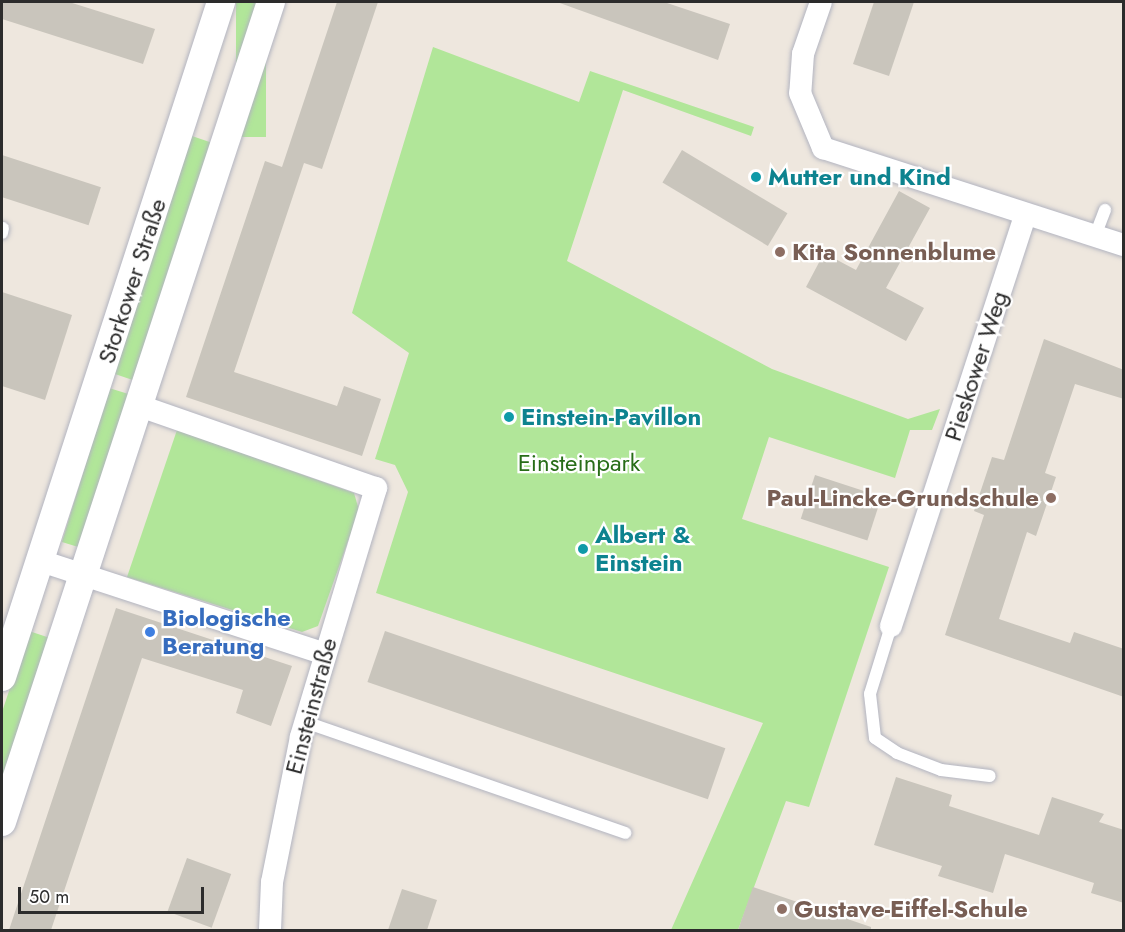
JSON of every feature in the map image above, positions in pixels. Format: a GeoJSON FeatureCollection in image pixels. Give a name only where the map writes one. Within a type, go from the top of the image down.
{"type":"FeatureCollection","features":[{"type":"Feature","properties":{"kind":"street","name":"Storkower Straße"},"geometry":{"type":"LineString","coordinates":[[2,678],[221,2]]}},
{"type":"Feature","properties":{"kind":"street","name":"Storkower Straße"},"geometry":{"type":"LineString","coordinates":[[2,822],[82,572],[272,2]]}},
{"type":"Feature","properties":{"kind":"street"},"geometry":{"type":"LineString","coordinates":[[821,2],[803,54],[800,93],[823,148],[1025,215],[1124,245]]}},
{"type":"Feature","properties":{"kind":"street","name":"Pieskower Weg"},"geometry":{"type":"LineString","coordinates":[[891,626],[1025,215]]}},
{"type":"Feature","properties":{"kind":"street","name":"Einsteinstraße"},"geometry":{"type":"LineString","coordinates":[[137,405],[376,488],[323,653],[305,722],[272,882],[270,930]]}},
{"type":"Feature","properties":{"kind":"street"},"geometry":{"type":"LineString","coordinates":[[41,561],[82,572],[323,653]]}},
{"type":"Feature","properties":{"kind":"lane"},"geometry":{"type":"LineString","coordinates":[[1095,237],[1105,210]]}},
{"type":"Feature","properties":{"kind":"lane"},"geometry":{"type":"LineString","coordinates":[[891,626],[870,694],[875,738],[897,753],[941,770],[990,776]]}},
{"type":"Feature","properties":{"kind":"lane"},"geometry":{"type":"LineString","coordinates":[[305,722],[625,833]]}},
{"type":"Feature","properties":{"kind":"green space"},"geometry":{"type":"Polygon","coordinates":[[[236,2],[266,2],[266,137],[236,137],[236,2]]]}},
{"type":"Feature","properties":{"kind":"green space","name":"Einsteinpark"},"geometry":{"type":"Polygon","coordinates":[[[433,47],[579,102],[590,71],[754,127],[751,136],[623,90],[567,261],[772,369],[908,419],[940,409],[932,430],[910,430],[895,478],[769,437],[742,519],[889,567],[809,807],[786,801],[738,930],[671,930],[763,723],[376,593],[408,492],[395,465],[375,459],[409,353],[352,313],[433,47]]]}},
{"type":"Feature","properties":{"kind":"green space"},"geometry":{"type":"Polygon","coordinates":[[[192,136],[218,145],[137,381],[111,372],[192,136]]]}},
{"type":"Feature","properties":{"kind":"green space"},"geometry":{"type":"Polygon","coordinates":[[[109,388],[136,396],[89,550],[62,542],[109,388]]]}},
{"type":"Feature","properties":{"kind":"green space"},"geometry":{"type":"Polygon","coordinates":[[[177,430],[354,493],[359,510],[318,626],[302,632],[127,577],[177,430]]]}},
{"type":"Feature","properties":{"kind":"green space"},"geometry":{"type":"Polygon","coordinates":[[[29,631],[53,639],[2,791],[2,712],[29,631]]]}},
{"type":"Feature","properties":{"kind":"building"},"geometry":{"type":"Polygon","coordinates":[[[2,2],[69,2],[155,29],[143,64],[2,19],[2,2]]]}},
{"type":"Feature","properties":{"kind":"building"},"geometry":{"type":"Polygon","coordinates":[[[337,2],[378,2],[322,169],[304,163],[234,372],[337,406],[344,386],[381,399],[362,456],[186,397],[265,161],[282,167],[337,2]]]}},
{"type":"Feature","properties":{"kind":"building"},"geometry":{"type":"Polygon","coordinates":[[[557,2],[664,2],[730,24],[718,60],[557,2]]]}},
{"type":"Feature","properties":{"kind":"building"},"geometry":{"type":"Polygon","coordinates":[[[874,2],[914,2],[889,76],[853,64],[874,2]]]}},
{"type":"Feature","properties":{"kind":"building"},"geometry":{"type":"Polygon","coordinates":[[[682,150],[787,213],[768,246],[662,183],[682,150]]]}},
{"type":"Feature","properties":{"kind":"building"},"geometry":{"type":"Polygon","coordinates":[[[2,155],[101,187],[89,225],[2,197],[2,155]]]}},
{"type":"Feature","properties":{"kind":"building"},"geometry":{"type":"Polygon","coordinates":[[[899,191],[930,208],[886,288],[924,308],[906,341],[806,287],[824,253],[856,270],[899,191]]]}},
{"type":"Feature","properties":{"kind":"building"},"geometry":{"type":"Polygon","coordinates":[[[2,292],[72,315],[45,400],[2,386],[2,292]]]}},
{"type":"Feature","properties":{"kind":"building"},"geometry":{"type":"Polygon","coordinates":[[[1044,339],[1124,370],[1124,399],[1075,384],[1045,473],[1056,477],[1036,536],[1027,532],[999,619],[1070,643],[1074,632],[1124,649],[1124,697],[945,635],[984,515],[974,511],[992,457],[1004,460],[1044,339]]]}},
{"type":"Feature","properties":{"kind":"building"},"geometry":{"type":"Polygon","coordinates":[[[815,475],[882,497],[867,540],[801,519],[815,475]]]}},
{"type":"Feature","properties":{"kind":"building"},"geometry":{"type":"Polygon","coordinates":[[[116,608],[292,666],[271,726],[236,713],[243,690],[142,658],[51,930],[9,930],[116,608]]]}},
{"type":"Feature","properties":{"kind":"building"},"geometry":{"type":"Polygon","coordinates":[[[385,631],[725,748],[708,799],[367,682],[385,631]]]}},
{"type":"Feature","properties":{"kind":"building"},"geometry":{"type":"Polygon","coordinates":[[[896,777],[952,795],[949,806],[1039,835],[1052,797],[1104,814],[1099,822],[1124,830],[1124,903],[1091,893],[1094,883],[1005,854],[993,893],[938,876],[942,866],[874,845],[896,777]]]}},
{"type":"Feature","properties":{"kind":"building"},"geometry":{"type":"Polygon","coordinates":[[[187,858],[231,874],[212,928],[168,912],[187,858]]]}},
{"type":"Feature","properties":{"kind":"building","name":"Gustave-Eiffel-Schule"},"geometry":{"type":"Polygon","coordinates":[[[753,887],[871,927],[871,930],[738,930],[753,887]]]}},
{"type":"Feature","properties":{"kind":"building"},"geometry":{"type":"Polygon","coordinates":[[[402,889],[437,900],[427,930],[388,930],[402,889]]]}},
{"type":"Feature","properties":{"kind":"place","name":"Mutter und Kind"},"geometry":{"type":"Point","coordinates":[756,177]}},
{"type":"Feature","properties":{"kind":"place","name":"Kita Sonnenblume"},"geometry":{"type":"Point","coordinates":[780,252]}},
{"type":"Feature","properties":{"kind":"place","name":"Einstein-Pavillon"},"geometry":{"type":"Point","coordinates":[509,417]}},
{"type":"Feature","properties":{"kind":"place","name":"Paul-Lincke-Grundschule"},"geometry":{"type":"Point","coordinates":[1051,498]}},
{"type":"Feature","properties":{"kind":"place","name":"Albert & Einstein"},"geometry":{"type":"Point","coordinates":[583,549]}},
{"type":"Feature","properties":{"kind":"place","name":"Biologische Beratung"},"geometry":{"type":"Point","coordinates":[150,632]}},
{"type":"Feature","properties":{"kind":"place","name":"Gustave-Eiffel-Schule"},"geometry":{"type":"Point","coordinates":[782,909]}}]}
